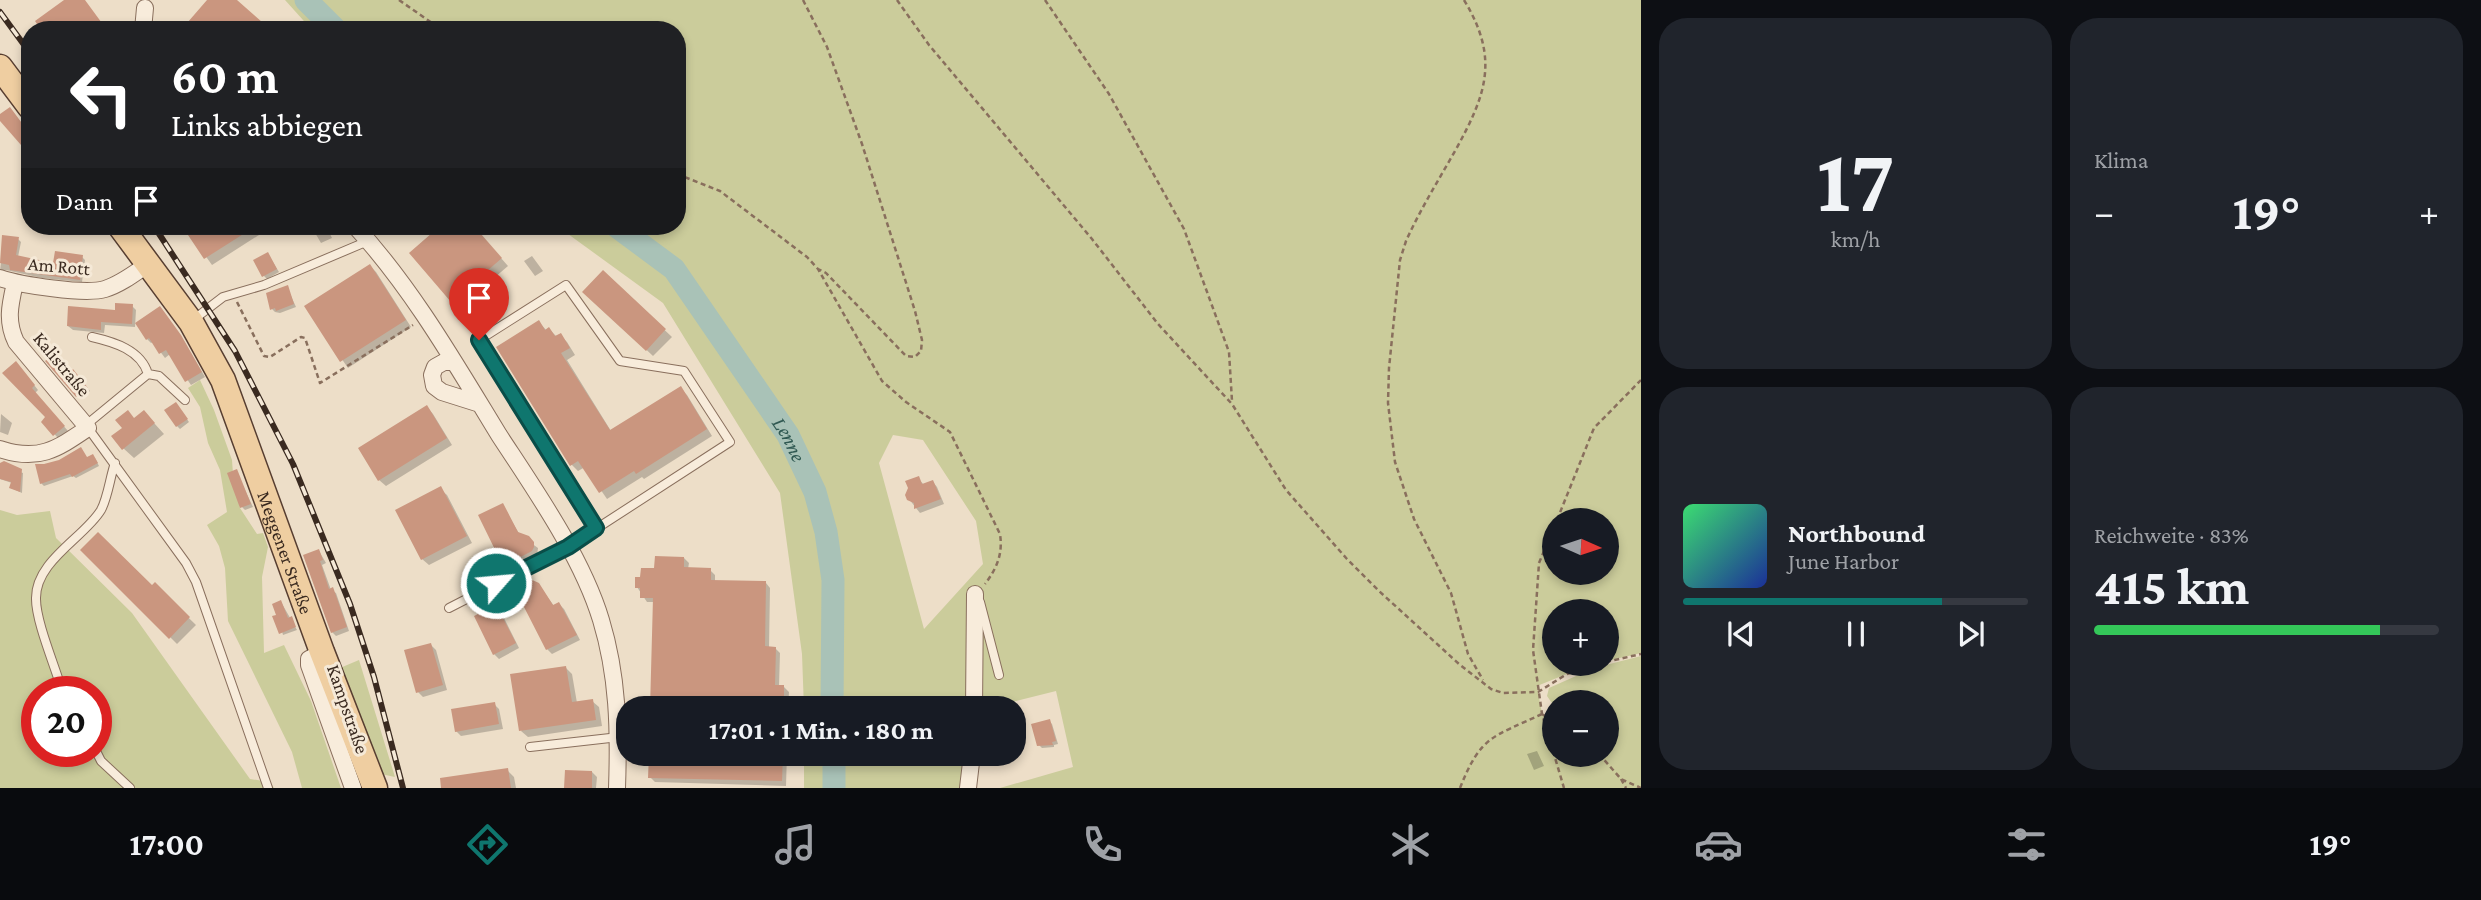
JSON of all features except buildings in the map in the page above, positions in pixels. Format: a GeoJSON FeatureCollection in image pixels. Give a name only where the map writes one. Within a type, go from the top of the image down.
{"type":"FeatureCollection","features":[{"type":"Feature","properties":{"kind":"main road"},"geometry":{"type":"LineString","coordinates":[[0,67],[21,95]]}},
{"type":"Feature","properties":{"kind":"main road","name":"Meggener Straße"},"geometry":{"type":"LineString","coordinates":[[127,235],[191,322],[223,380],[322,652],[375,788]]}},
{"type":"Feature","properties":{"kind":"street"},"geometry":{"type":"LineString","coordinates":[[144,21],[145,8]]}},
{"type":"Feature","properties":{"kind":"street"},"geometry":{"type":"LineString","coordinates":[[363,235],[425,317],[568,547],[587,582],[608,643],[617,696]]}},
{"type":"Feature","properties":{"kind":"street","name":"Am Rott"},"geometry":{"type":"LineString","coordinates":[[7,281],[90,291],[103,290],[118,284],[148,264]]}},
{"type":"Feature","properties":{"kind":"street","name":"Kalistraße"},"geometry":{"type":"LineString","coordinates":[[7,281],[8,313],[13,335],[87,426]]}},
{"type":"Feature","properties":{"kind":"street"},"geometry":{"type":"LineString","coordinates":[[454,362],[444,362],[435,367],[432,375],[434,386],[442,392],[480,404]]}},
{"type":"Feature","properties":{"kind":"street"},"geometry":{"type":"LineString","coordinates":[[0,449],[14,454],[47,452],[57,449],[87,426]]}},
{"type":"Feature","properties":{"kind":"street"},"geometry":{"type":"LineString","coordinates":[[974,696],[975,594]]}},
{"type":"Feature","properties":{"kind":"street","name":"Kampstraße"},"geometry":{"type":"LineString","coordinates":[[322,652],[309,659],[309,666],[353,788]]}},
{"type":"Feature","properties":{"kind":"street"},"geometry":{"type":"LineString","coordinates":[[617,788],[618,766]]}},
{"type":"Feature","properties":{"kind":"street"},"geometry":{"type":"LineString","coordinates":[[968,788],[971,766]]}},
{"type":"Feature","properties":{"kind":"lane"},"geometry":{"type":"LineString","coordinates":[[191,322],[223,297],[233,296],[313,265],[368,240]]}},
{"type":"Feature","properties":{"kind":"lane"},"geometry":{"type":"LineString","coordinates":[[449,608],[568,547],[730,442],[684,371],[620,361],[566,285],[479,340],[596,528]]}},
{"type":"Feature","properties":{"kind":"lane"},"geometry":{"type":"LineString","coordinates":[[93,337],[115,342],[128,349],[145,366],[148,374]]}},
{"type":"Feature","properties":{"kind":"lane"},"geometry":{"type":"LineString","coordinates":[[148,374],[87,426],[186,563],[196,582],[268,788]]}},
{"type":"Feature","properties":{"kind":"lane"},"geometry":{"type":"LineString","coordinates":[[148,374],[159,376],[185,400]]}},
{"type":"Feature","properties":{"kind":"lane"},"geometry":{"type":"LineString","coordinates":[[58,676],[38,611],[36,592],[39,581],[53,559],[101,509],[115,463]]}},
{"type":"Feature","properties":{"kind":"lane"},"geometry":{"type":"LineString","coordinates":[[975,594],[981,602],[999,675]]}},
{"type":"Feature","properties":{"kind":"lane"},"geometry":{"type":"LineString","coordinates":[[530,747],[616,737]]}},
{"type":"Feature","properties":{"kind":"lane"},"geometry":{"type":"LineString","coordinates":[[108,767],[130,788]]}},
{"type":"Feature","properties":{"kind":"path"},"geometry":{"type":"LineString","coordinates":[[398,0],[429,21]]}},
{"type":"Feature","properties":{"kind":"path"},"geometry":{"type":"LineString","coordinates":[[686,178],[720,191],[807,257],[826,273],[906,356],[915,357],[921,351],[922,340],[915,311],[862,144],[827,47],[803,0]]}},
{"type":"Feature","properties":{"kind":"path"},"geometry":{"type":"LineString","coordinates":[[897,0],[929,45],[1091,239],[1158,324],[1232,404],[1286,490],[1347,559],[1412,622],[1491,689],[1503,693],[1538,692],[1564,676]]}},
{"type":"Feature","properties":{"kind":"path"},"geometry":{"type":"LineString","coordinates":[[1045,0],[1110,94],[1184,229],[1229,352],[1232,404]]}},
{"type":"Feature","properties":{"kind":"path"},"geometry":{"type":"LineString","coordinates":[[1464,0],[1474,16],[1486,53],[1484,86],[1472,120],[1406,241],[1400,260],[1388,403],[1391,438],[1402,486],[1414,519],[1451,593],[1468,654],[1484,683]]}},
{"type":"Feature","properties":{"kind":"path"},"geometry":{"type":"LineString","coordinates":[[818,268],[882,381],[950,432],[996,525],[1001,542],[998,564],[975,594]]}},
{"type":"Feature","properties":{"kind":"path"},"geometry":{"type":"LineString","coordinates":[[233,296],[264,356],[270,357],[301,337],[305,338],[320,383],[425,317]]}},
{"type":"Feature","properties":{"kind":"path"},"geometry":{"type":"LineString","coordinates":[[1562,508],[1594,428],[1641,380]]}},
{"type":"Feature","properties":{"kind":"path"},"geometry":{"type":"LineString","coordinates":[[1461,788],[1480,747],[1492,737],[1542,714],[1533,650],[1539,563],[1542,556]]}},
{"type":"Feature","properties":{"kind":"path"},"geometry":{"type":"LineString","coordinates":[[1619,660],[1641,654]]}},
{"type":"Feature","properties":{"kind":"path"},"geometry":{"type":"LineString","coordinates":[[1558,767],[1564,788]]}},
{"type":"Feature","properties":{"kind":"path"},"geometry":{"type":"LineString","coordinates":[[1610,767],[1626,788]]}},
{"type":"Feature","properties":{"kind":"path"},"geometry":{"type":"LineString","coordinates":[[1621,779],[1641,788]]}},
{"type":"Feature","properties":{"kind":"green space"},"geometry":{"type":"Polygon","coordinates":[[[285,0],[1641,0],[1641,653],[1619,658],[1619,599],[1542,599],[1542,676],[1562,676],[1537,686],[1542,714],[1542,767],[1619,767],[1619,690],[1548,690],[1576,676],[1619,676],[1619,662],[1641,656],[1641,788],[1000,788],[1073,767],[1056,691],[1026,698],[1026,696],[804,696],[802,654],[780,493],[663,303],[569,235],[686,235],[686,21],[304,21],[285,0]],[[893,435],[879,463],[924,629],[983,564],[976,521],[923,440],[893,435]]]}},
{"type":"Feature","properties":{"kind":"green space"},"geometry":{"type":"Polygon","coordinates":[[[200,380],[232,460],[240,508],[257,534],[263,533],[268,547],[262,577],[264,653],[284,645],[311,701],[341,788],[302,788],[292,752],[228,621],[225,568],[219,546],[207,525],[227,512],[220,470],[208,443],[200,407],[188,388],[200,380]]]}},
{"type":"Feature","properties":{"kind":"green space"},"geometry":{"type":"Polygon","coordinates":[[[0,510],[17,515],[50,511],[56,538],[132,613],[250,779],[270,782],[274,788],[0,788],[0,510]]]}},
{"type":"Feature","properties":{"kind":"green space"},"geometry":{"type":"Polygon","coordinates":[[[359,660],[395,777],[381,774],[340,668],[359,660]]]}},
{"type":"Feature","properties":{"kind":"green space"},"geometry":{"type":"Polygon","coordinates":[[[804,766],[965,766],[964,788],[804,788],[804,766]]]}},
{"type":"Feature","properties":{"kind":"waterway","name":"Lenne"},"geometry":{"type":"LineString","coordinates":[[306,0],[327,21]]}},
{"type":"Feature","properties":{"kind":"waterway","name":"Lenne"},"geometry":{"type":"LineString","coordinates":[[628,235],[674,269],[788,435],[815,492],[826,532],[833,580],[832,696]]}},
{"type":"Feature","properties":{"kind":"waterway","name":"Lenne"},"geometry":{"type":"LineString","coordinates":[[834,766],[834,788]]}},
{"type":"Feature","properties":{"kind":"railway"},"geometry":{"type":"LineString","coordinates":[[0,12],[21,41]]}},
{"type":"Feature","properties":{"kind":"railway"},"geometry":{"type":"LineString","coordinates":[[160,235],[235,351],[293,464],[350,604],[374,677],[403,788]]}},
{"type":"Feature","properties":{"kind":"route"},"geometry":{"type":"LineString","coordinates":[[479,340],[596,528],[568,547],[496,583]]}}]}
